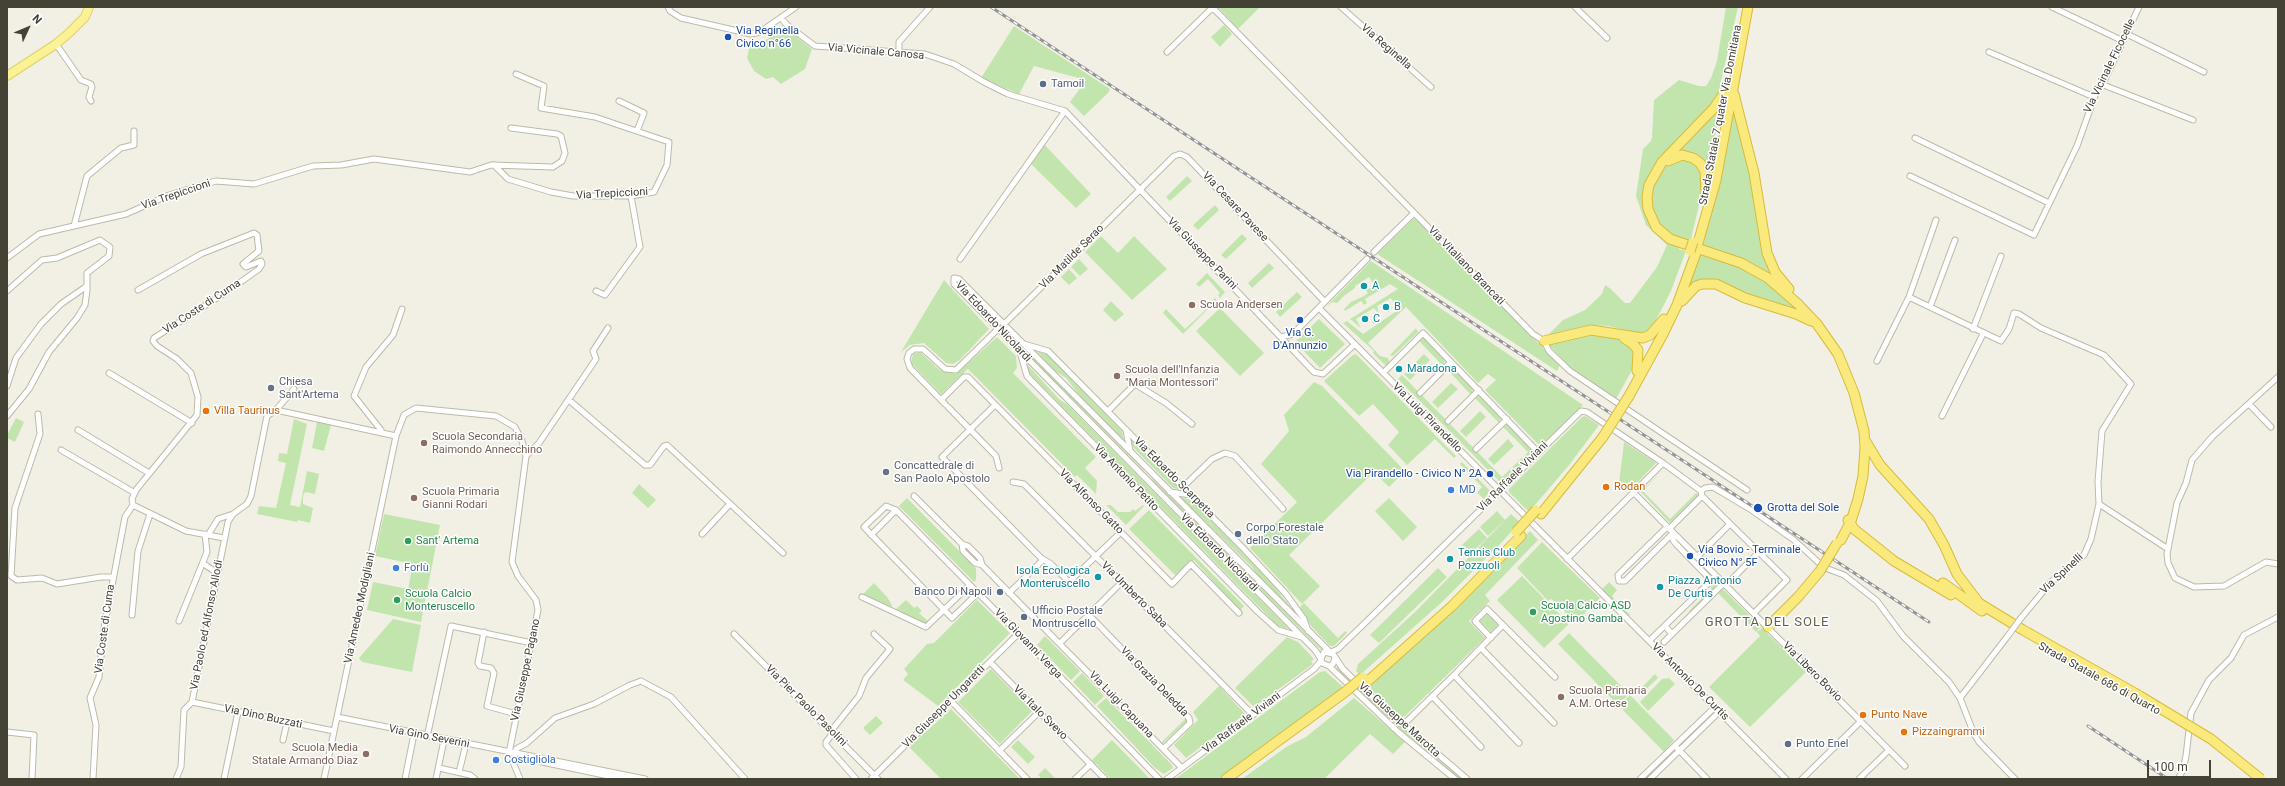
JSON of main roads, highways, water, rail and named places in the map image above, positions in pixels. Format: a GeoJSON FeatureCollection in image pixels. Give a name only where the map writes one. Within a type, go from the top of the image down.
{"type":"FeatureCollection","features":[{"type":"Feature","properties":{"kind":"highway","name":"Strada Statale 7 quater Via Domitiana"},"geometry":{"type":"LineString","coordinates":[[1236,779],[1365,679],[1518,534],[1538,512],[1600,435],[1648,365],[1677,305],[1716,180],[1742,7]]}},
{"type":"Feature","properties":{"kind":"highway","name":"Strada Statale 7 quater Via Domitiana"},"geometry":{"type":"LineString","coordinates":[[1696,242],[1748,7]]}},
{"type":"Feature","properties":{"kind":"highway"},"geometry":{"type":"LineString","coordinates":[[1730,89],[1714,108],[1662,162],[1649,185],[1647,197],[1650,214],[1660,231],[1679,243],[1741,263],[1768,278],[1798,304],[1817,324],[1835,349],[1850,379],[1864,439],[1859,486],[1849,520],[1839,542],[1820,571],[1798,597],[1768,627]]}},
{"type":"Feature","properties":{"kind":"highway"},"geometry":{"type":"LineString","coordinates":[[1730,89],[1754,173],[1767,253],[1775,272],[1798,304]]}},
{"type":"Feature","properties":{"kind":"highway"},"geometry":{"type":"LineString","coordinates":[[1658,169],[1677,155],[1682,154],[1693,158],[1700,163],[1705,171],[1706,194]]}},
{"type":"Feature","properties":{"kind":"highway","name":"Strada Statale 7 quater Via Domitiana"},"geometry":{"type":"LineString","coordinates":[[1627,395],[1664,319],[1693,252]]}},
{"type":"Feature","properties":{"kind":"highway"},"geometry":{"type":"LineString","coordinates":[[1677,305],[1691,289],[1702,284],[1716,284],[1757,303],[1796,314],[1817,324]]}},
{"type":"Feature","properties":{"kind":"highway"},"geometry":{"type":"LineString","coordinates":[[1544,341],[1591,330],[1603,330],[1622,336],[1646,337],[1654,332],[1664,319]]}},
{"type":"Feature","properties":{"kind":"highway"},"geometry":{"type":"LineString","coordinates":[[1622,336],[1633,344],[1638,350],[1638,371]]}},
{"type":"Feature","properties":{"kind":"highway"},"geometry":{"type":"LineString","coordinates":[[1861,424],[1862,468]]}},
{"type":"Feature","properties":{"kind":"highway"},"geometry":{"type":"LineString","coordinates":[[1864,439],[1880,465],[1928,519],[1944,545],[1957,574],[1978,605]]}},
{"type":"Feature","properties":{"kind":"highway"},"geometry":{"type":"LineString","coordinates":[[1862,468],[1870,462],[1880,465]]}},
{"type":"Feature","properties":{"kind":"highway"},"geometry":{"type":"LineString","coordinates":[[1849,520],[1858,532],[1900,565],[1968,605],[1978,605]]}},
{"type":"Feature","properties":{"kind":"highway"},"geometry":{"type":"LineString","coordinates":[[1839,542],[1850,533],[1858,532]]}},
{"type":"Feature","properties":{"kind":"highway","name":"Strada Statale 686 di Quarto"},"geometry":{"type":"LineString","coordinates":[[1943,582],[2029,641],[2212,739],[2261,779]]}},
{"type":"Feature","properties":{"kind":"highway","name":"Strada Statale 7 quater Via Domitiana"},"geometry":{"type":"LineString","coordinates":[[1226,779],[1347,694]]}},
{"type":"Feature","properties":{"kind":"highway","name":"Strada Statale 686 di Quarto"},"geometry":{"type":"LineString","coordinates":[[2138,699],[2205,740],[2253,779]]}},
{"type":"Feature","properties":{"kind":"main road"},"geometry":{"type":"LineString","coordinates":[[7,76],[56,44],[85,17],[89,7]]}},
{"type":"Feature","properties":{"kind":"railway"},"geometry":{"type":"LineString","coordinates":[[991,7],[1929,622]]}},
{"type":"Feature","properties":{"kind":"railway"},"geometry":{"type":"LineString","coordinates":[[2088,726],[2168,779]]}},
{"type":"Feature","properties":{"kind":"place","name":"Via Reginella Civico n°66"},"geometry":{"type":"Point","coordinates":[728,37]}},
{"type":"Feature","properties":{"kind":"place","name":"Tamoil"},"geometry":{"type":"Point","coordinates":[1043,84]}},
{"type":"Feature","properties":{"kind":"place","name":"A"},"geometry":{"type":"Point","coordinates":[1364,286]}},
{"type":"Feature","properties":{"kind":"place","name":"Scuola Andersen"},"geometry":{"type":"Point","coordinates":[1192,305]}},
{"type":"Feature","properties":{"kind":"place","name":"B"},"geometry":{"type":"Point","coordinates":[1386,307]}},
{"type":"Feature","properties":{"kind":"place","name":"C"},"geometry":{"type":"Point","coordinates":[1365,319]}},
{"type":"Feature","properties":{"kind":"place","name":"Via G. D'Annunzio"},"geometry":{"type":"Point","coordinates":[1300,320]}},
{"type":"Feature","properties":{"kind":"place","name":"Maradona"},"geometry":{"type":"Point","coordinates":[1399,369]}},
{"type":"Feature","properties":{"kind":"place","name":"Scuola dell'Infanzia \"Maria Montessori\""},"geometry":{"type":"Point","coordinates":[1117,376]}},
{"type":"Feature","properties":{"kind":"place","name":"Chiesa Sant'Artema"},"geometry":{"type":"Point","coordinates":[271,388]}},
{"type":"Feature","properties":{"kind":"place","name":"Villa Taurinus"},"geometry":{"type":"Point","coordinates":[206,411]}},
{"type":"Feature","properties":{"kind":"place","name":"Scuola Secondaria Raimondo Annecchino"},"geometry":{"type":"Point","coordinates":[424,443]}},
{"type":"Feature","properties":{"kind":"place","name":"Concattedrale di San Paolo Apostolo"},"geometry":{"type":"Point","coordinates":[886,472]}},
{"type":"Feature","properties":{"kind":"place","name":"Via Pirandello - Civico N° 2A"},"geometry":{"type":"Point","coordinates":[1490,474]}},
{"type":"Feature","properties":{"kind":"place","name":"Rodan"},"geometry":{"type":"Point","coordinates":[1606,487]}},
{"type":"Feature","properties":{"kind":"place","name":"MD"},"geometry":{"type":"Point","coordinates":[1451,490]}},
{"type":"Feature","properties":{"kind":"place","name":"Scuola Primaria Gianni Rodari"},"geometry":{"type":"Point","coordinates":[414,498]}},
{"type":"Feature","properties":{"kind":"place","name":"Grotta del Sole"},"geometry":{"type":"Point","coordinates":[1758,508]}},
{"type":"Feature","properties":{"kind":"place","name":"Corpo Forestale dello Stato"},"geometry":{"type":"Point","coordinates":[1238,534]}},
{"type":"Feature","properties":{"kind":"place","name":"Sant' Artema"},"geometry":{"type":"Point","coordinates":[408,541]}},
{"type":"Feature","properties":{"kind":"place","name":"Via Bovio - Terminale Civico N° 5F"},"geometry":{"type":"Point","coordinates":[1690,556]}},
{"type":"Feature","properties":{"kind":"place","name":"Tennis Club Pozzuoli"},"geometry":{"type":"Point","coordinates":[1450,559]}},
{"type":"Feature","properties":{"kind":"place","name":"Forlù"},"geometry":{"type":"Point","coordinates":[396,568]}},
{"type":"Feature","properties":{"kind":"place","name":"Isola Ecologica Monteruscello"},"geometry":{"type":"Point","coordinates":[1098,577]}},
{"type":"Feature","properties":{"kind":"place","name":"Piazza Antonio De Curtis"},"geometry":{"type":"Point","coordinates":[1660,587]}},
{"type":"Feature","properties":{"kind":"place","name":"Banco Di Napoli"},"geometry":{"type":"Point","coordinates":[1000,592]}},
{"type":"Feature","properties":{"kind":"place","name":"Scuola Calcio Monteruscello"},"geometry":{"type":"Point","coordinates":[397,600]}},
{"type":"Feature","properties":{"kind":"place","name":"Scuola Calcio ASD Agostino Gamba"},"geometry":{"type":"Point","coordinates":[1533,612]}},
{"type":"Feature","properties":{"kind":"place","name":"Ufficio Postale Montruscello"},"geometry":{"type":"Point","coordinates":[1024,617]}},
{"type":"Feature","properties":{"kind":"place","name":"Scuola Primaria A.M. Ortese"},"geometry":{"type":"Point","coordinates":[1561,697]}},
{"type":"Feature","properties":{"kind":"place","name":"Punto Nave"},"geometry":{"type":"Point","coordinates":[1863,715]}},
{"type":"Feature","properties":{"kind":"place","name":"Pizzaingrammi"},"geometry":{"type":"Point","coordinates":[1904,732]}},
{"type":"Feature","properties":{"kind":"place","name":"Punto Enel"},"geometry":{"type":"Point","coordinates":[1788,744]}},
{"type":"Feature","properties":{"kind":"place","name":"Scuola Media Statale Armando Diaz"},"geometry":{"type":"Point","coordinates":[366,754]}},
{"type":"Feature","properties":{"kind":"place","name":"Costigliola"},"geometry":{"type":"Point","coordinates":[496,760]}},
{"type":"Feature","properties":{"kind":"district","name":"GROTTA DEL SOLE"},"geometry":{"type":"Point","coordinates":[1767,623]}}]}
